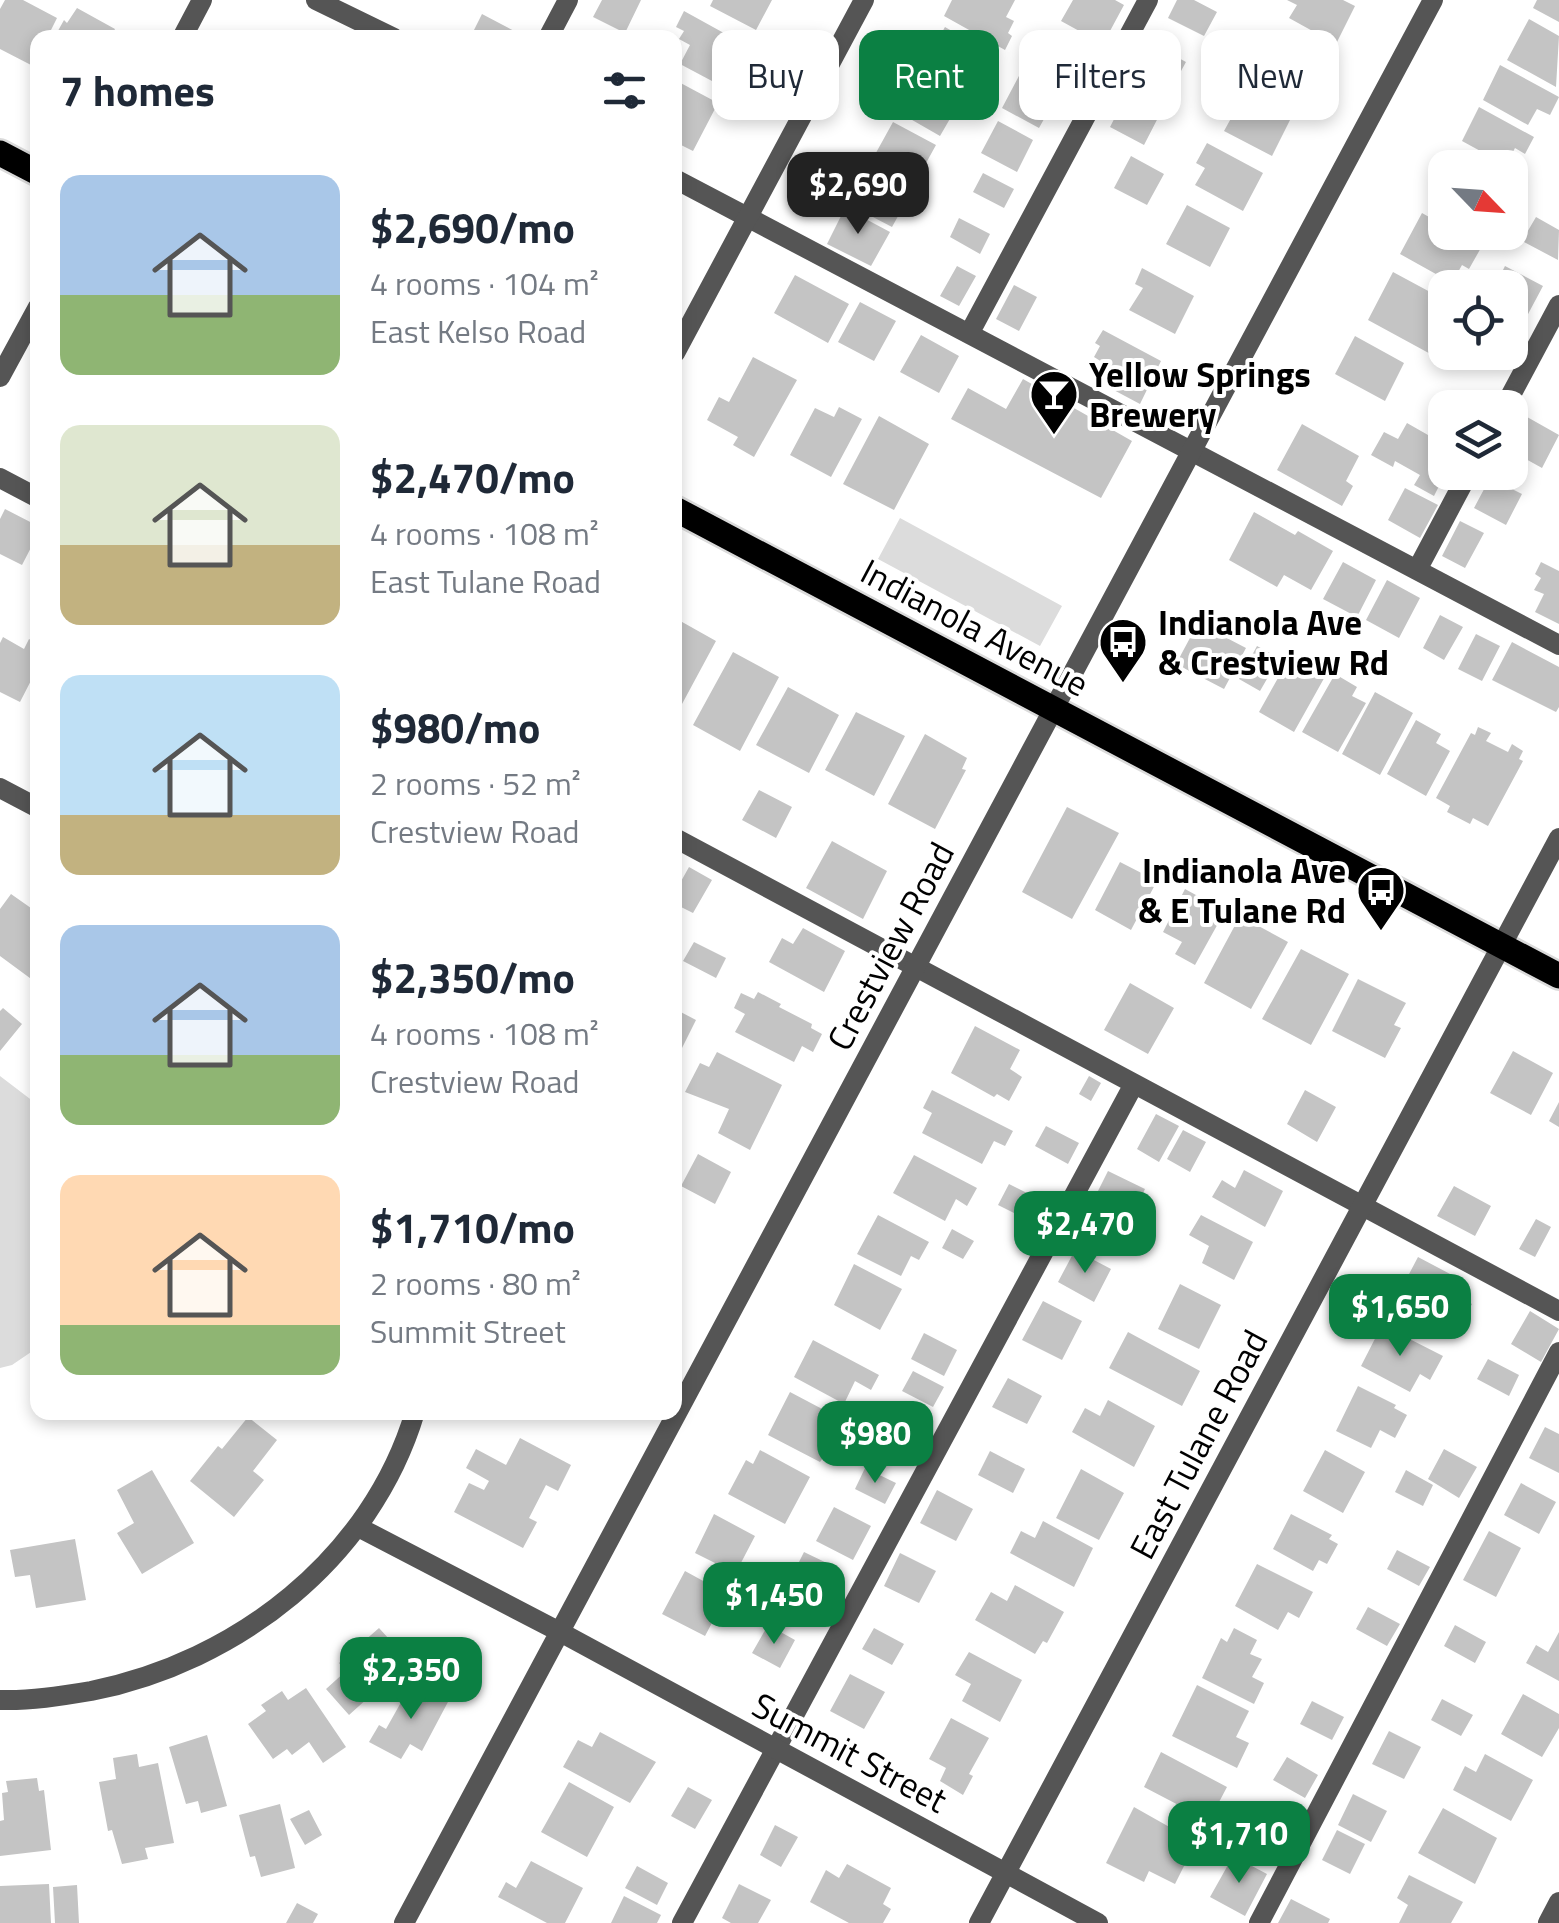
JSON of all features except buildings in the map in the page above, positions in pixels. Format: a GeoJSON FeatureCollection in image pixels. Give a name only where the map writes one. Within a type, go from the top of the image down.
{"type":"FeatureCollection","features":[{"type":"Feature","properties":{"kind":"main road"},"geometry":{"type":"LineString","coordinates":[[0,153],[30,169]]}},
{"type":"Feature","properties":{"kind":"main road","name":"Indianola Avenue"},"geometry":{"type":"LineString","coordinates":[[682,513],[1559,976]]}},
{"type":"Feature","properties":{"kind":"street"},"geometry":{"type":"LineString","coordinates":[[186,30],[202,0]]}},
{"type":"Feature","properties":{"kind":"street"},"geometry":{"type":"LineString","coordinates":[[316,0],[378,30]]}},
{"type":"Feature","properties":{"kind":"street"},"geometry":{"type":"LineString","coordinates":[[552,30],[568,0]]}},
{"type":"Feature","properties":{"kind":"street"},"geometry":{"type":"LineString","coordinates":[[682,340],[864,0]]}},
{"type":"Feature","properties":{"kind":"street"},"geometry":{"type":"LineString","coordinates":[[969,334],[1148,0]]}},
{"type":"Feature","properties":{"kind":"street","name":"Crestview Road"},"geometry":{"type":"LineString","coordinates":[[682,1403],[1432,0]]}},
{"type":"Feature","properties":{"kind":"street"},"geometry":{"type":"LineString","coordinates":[[682,183],[1559,646]]}},
{"type":"Feature","properties":{"kind":"street"},"geometry":{"type":"LineString","coordinates":[[1514,390],[1559,305]]}},
{"type":"Feature","properties":{"kind":"street"},"geometry":{"type":"LineString","coordinates":[[0,377],[30,322]]}},
{"type":"Feature","properties":{"kind":"street"},"geometry":{"type":"LineString","coordinates":[[0,478],[30,494]]}},
{"type":"Feature","properties":{"kind":"street"},"geometry":{"type":"LineString","coordinates":[[1417,570],[1460,490]]}},
{"type":"Feature","properties":{"kind":"street"},"geometry":{"type":"LineString","coordinates":[[0,788],[30,804]]}},
{"type":"Feature","properties":{"kind":"street","name":"East Tulane Road"},"geometry":{"type":"LineString","coordinates":[[979,1923],[1559,838]]}},
{"type":"Feature","properties":{"kind":"street"},"geometry":{"type":"LineString","coordinates":[[682,842],[1559,1311]]}},
{"type":"Feature","properties":{"kind":"street"},"geometry":{"type":"LineString","coordinates":[[682,1923],[1134,1084]]}},
{"type":"Feature","properties":{"kind":"street"},"geometry":{"type":"LineString","coordinates":[[1259,1923],[1559,1352]]}},
{"type":"Feature","properties":{"kind":"street"},"geometry":{"type":"LineString","coordinates":[[0,1700],[85,1692],[178,1666],[228,1641],[276,1609],[321,1570],[358,1527],[388,1478],[412,1420]]}},
{"type":"Feature","properties":{"kind":"street","name":"Crestview Road"},"geometry":{"type":"LineString","coordinates":[[404,1923],[673,1420]]}},
{"type":"Feature","properties":{"kind":"street","name":"Summit Street"},"geometry":{"type":"LineString","coordinates":[[358,1527],[1098,1923]]}},
{"type":"Feature","properties":{"kind":"street"},"geometry":{"type":"LineString","coordinates":[[1548,1923],[1559,1902]]}},
{"type":"Feature","properties":{"kind":"shaded area"},"geometry":{"type":"Polygon","coordinates":[[[900,518],[1062,606],[1040,646],[878,559],[900,518]]]}},
{"type":"Feature","properties":{"kind":"shaded area"},"geometry":{"type":"Polygon","coordinates":[[[0,1076],[30,1099],[30,1353],[0,1368],[0,1076]]]}},
{"type":"Feature","properties":{"kind":"place","name":"Yellow Springs Brewery"},"geometry":{"type":"Point","coordinates":[1054,436]}},
{"type":"Feature","properties":{"kind":"place","name":"Indianola Ave & Crestview Rd"},"geometry":{"type":"Point","coordinates":[1123,684]}},
{"type":"Feature","properties":{"kind":"place","name":"Indianola Ave & E Tulane Rd"},"geometry":{"type":"Point","coordinates":[1381,932]}}]}
